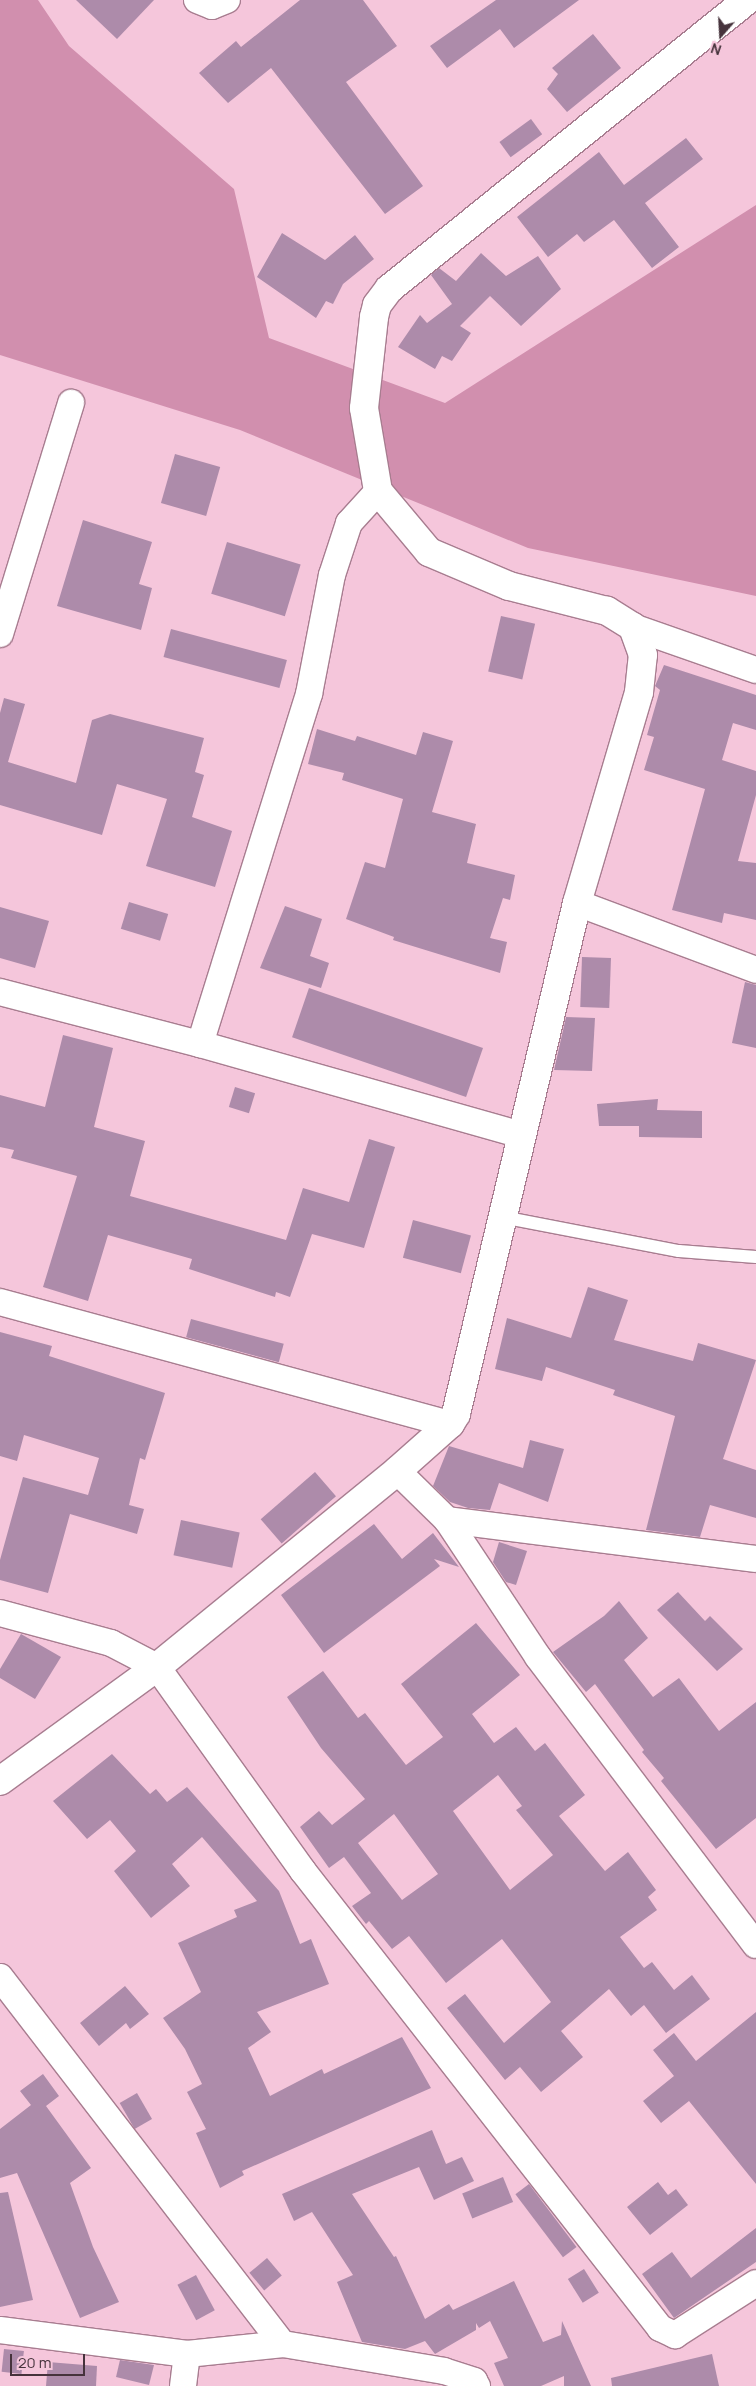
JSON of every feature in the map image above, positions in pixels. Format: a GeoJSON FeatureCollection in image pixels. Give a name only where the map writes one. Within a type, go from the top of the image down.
{"type":"FeatureCollection","features":[{"type":"Feature","properties":{"kind":"street"},"geometry":{"type":"LineString","coordinates":[[197,0],[212,6],[227,0]]}},
{"type":"Feature","properties":{"kind":"street"},"geometry":{"type":"LineString","coordinates":[[746,0],[389,288],[377,304],[374,317],[364,408],[378,491],[429,552],[509,586],[607,611],[633,627],[756,670]]}},
{"type":"Feature","properties":{"kind":"street"},"geometry":{"type":"LineString","coordinates":[[0,634],[71,403]]}},
{"type":"Feature","properties":{"kind":"street"},"geometry":{"type":"LineString","coordinates":[[200,1044],[309,694],[332,575],[349,523],[378,491]]}},
{"type":"Feature","properties":{"kind":"street"},"geometry":{"type":"LineString","coordinates":[[0,1781],[157,1668],[397,1472],[450,1424],[462,1398],[521,1135],[577,903],[639,692],[643,654],[633,627]]}},
{"type":"Feature","properties":{"kind":"street"},"geometry":{"type":"LineString","coordinates":[[577,903],[756,970]]}},
{"type":"Feature","properties":{"kind":"street"},"geometry":{"type":"LineString","coordinates":[[0,992],[200,1044],[521,1135]]}},
{"type":"Feature","properties":{"kind":"street"},"geometry":{"type":"LineString","coordinates":[[0,1302],[450,1424]]}},
{"type":"Feature","properties":{"kind":"street"},"geometry":{"type":"LineString","coordinates":[[397,1472],[447,1520],[538,1657],[756,1945]]}},
{"type":"Feature","properties":{"kind":"street"},"geometry":{"type":"LineString","coordinates":[[447,1520],[756,1559]]}},
{"type":"Feature","properties":{"kind":"street"},"geometry":{"type":"LineString","coordinates":[[0,1612],[111,1643],[157,1668],[303,1871],[660,2328],[675,2335],[756,2283]]}},
{"type":"Feature","properties":{"kind":"street"},"geometry":{"type":"LineString","coordinates":[[0,1977],[284,2344]]}},
{"type":"Feature","properties":{"kind":"street"},"geometry":{"type":"LineString","coordinates":[[0,2330],[187,2354],[284,2344],[444,2371],[474,2381],[477,2386]]}},
{"type":"Feature","properties":{"kind":"street"},"geometry":{"type":"LineString","coordinates":[[183,2386],[187,2354]]}},
{"type":"Feature","properties":{"kind":"lane"},"geometry":{"type":"LineString","coordinates":[[502,1217],[679,1251],[756,1257]]}},
{"type":"Feature","properties":{"kind":"shaded area"},"geometry":{"type":"Polygon","coordinates":[[[0,0],[38,0],[69,46],[234,189],[269,338],[445,403],[756,205],[756,596],[528,548],[240,430],[0,355],[0,0]]]}},
{"type":"Feature","properties":{"kind":"building"},"geometry":{"type":"Polygon","coordinates":[[[76,0],[154,0],[117,39],[76,0]]]}},
{"type":"Feature","properties":{"kind":"building"},"geometry":{"type":"Polygon","coordinates":[[[300,0],[363,0],[397,46],[346,82],[423,186],[385,214],[271,68],[228,103],[199,73],[236,41],[241,47],[300,0]]]}},
{"type":"Feature","properties":{"kind":"building"},"geometry":{"type":"Polygon","coordinates":[[[496,0],[579,0],[514,48],[500,29],[447,68],[430,46],[496,0]]]}},
{"type":"Feature","properties":{"kind":"building"},"geometry":{"type":"Polygon","coordinates":[[[593,34],[621,68],[567,112],[547,89],[558,74],[552,68],[593,34]]]}},
{"type":"Feature","properties":{"kind":"building"},"geometry":{"type":"Polygon","coordinates":[[[531,119],[542,134],[511,157],[499,142],[531,119]]]}},
{"type":"Feature","properties":{"kind":"building"},"geometry":{"type":"Polygon","coordinates":[[[686,138],[703,159],[645,203],[679,247],[652,268],[614,220],[584,242],[577,234],[548,257],[517,217],[599,152],[624,185],[686,138]]]}},
{"type":"Feature","properties":{"kind":"building"},"geometry":{"type":"Polygon","coordinates":[[[282,233],[325,260],[355,235],[374,259],[343,284],[333,304],[326,301],[316,318],[257,277],[282,233]]]}},
{"type":"Feature","properties":{"kind":"building"},"geometry":{"type":"Polygon","coordinates":[[[481,253],[506,276],[538,256],[561,289],[521,326],[490,296],[460,326],[471,333],[452,361],[442,356],[435,369],[398,347],[420,315],[427,323],[452,304],[431,275],[439,268],[456,281],[481,253]]]}},
{"type":"Feature","properties":{"kind":"building"},"geometry":{"type":"Polygon","coordinates":[[[175,454],[220,467],[206,516],[161,503],[175,454]]]}},
{"type":"Feature","properties":{"kind":"building"},"geometry":{"type":"Polygon","coordinates":[[[83,520],[152,542],[139,584],[152,588],[141,630],[57,606],[83,520]]]}},
{"type":"Feature","properties":{"kind":"building"},"geometry":{"type":"Polygon","coordinates":[[[227,542],[301,565],[285,616],[211,594],[227,542]]]}},
{"type":"Feature","properties":{"kind":"building"},"geometry":{"type":"Polygon","coordinates":[[[501,616],[535,624],[522,679],[488,672],[501,616]]]}},
{"type":"Feature","properties":{"kind":"building"},"geometry":{"type":"Polygon","coordinates":[[[171,629],[287,660],[279,688],[163,657],[171,629]]]}},
{"type":"Feature","properties":{"kind":"building"},"geometry":{"type":"Polygon","coordinates":[[[664,665],[756,695],[756,730],[733,723],[722,760],[756,771],[756,795],[738,861],[756,863],[756,920],[724,913],[722,923],[672,910],[705,789],[644,770],[654,737],[647,735],[660,690],[655,686],[664,665]]]}},
{"type":"Feature","properties":{"kind":"building"},"geometry":{"type":"Polygon","coordinates":[[[4,698],[25,704],[8,762],[76,783],[92,720],[110,714],[204,738],[195,772],[204,775],[192,817],[232,831],[215,887],[146,866],[167,799],[117,784],[102,835],[0,805],[0,713],[4,698]]]}},
{"type":"Feature","properties":{"kind":"building"},"geometry":{"type":"Polygon","coordinates":[[[317,729],[355,741],[357,736],[416,755],[423,732],[453,741],[432,812],[476,824],[467,863],[515,875],[510,900],[503,898],[490,938],[507,942],[500,973],[393,940],[394,937],[346,919],[365,862],[385,868],[403,799],[342,780],[344,773],[308,764],[317,729]]]}},
{"type":"Feature","properties":{"kind":"building"},"geometry":{"type":"Polygon","coordinates":[[[129,902],[168,914],[160,941],[121,929],[129,902]]]}},
{"type":"Feature","properties":{"kind":"building"},"geometry":{"type":"Polygon","coordinates":[[[285,906],[322,919],[310,956],[329,963],[321,988],[260,968],[285,906]]]}},
{"type":"Feature","properties":{"kind":"building"},"geometry":{"type":"Polygon","coordinates":[[[0,907],[49,921],[35,968],[0,958],[0,907]]]}},
{"type":"Feature","properties":{"kind":"building"},"geometry":{"type":"Polygon","coordinates":[[[582,957],[611,958],[609,1008],[580,1007],[582,957]]]}},
{"type":"Feature","properties":{"kind":"building"},"geometry":{"type":"Polygon","coordinates":[[[745,982],[756,985],[756,1048],[732,1043],[745,982]]]}},
{"type":"Feature","properties":{"kind":"building"},"geometry":{"type":"Polygon","coordinates":[[[309,988],[483,1048],[466,1097],[292,1037],[309,988]]]}},
{"type":"Feature","properties":{"kind":"building"},"geometry":{"type":"Polygon","coordinates":[[[566,1017],[595,1018],[592,1071],[554,1070],[566,1017]]]}},
{"type":"Feature","properties":{"kind":"building"},"geometry":{"type":"Polygon","coordinates":[[[63,1035],[113,1048],[94,1127],[145,1141],[130,1196],[286,1240],[303,1188],[349,1202],[369,1139],[395,1147],[364,1248],[312,1234],[290,1297],[276,1292],[275,1297],[189,1269],[192,1259],[108,1235],[88,1301],[43,1287],[77,1176],[11,1158],[14,1150],[0,1147],[0,1095],[45,1107],[63,1035]]]}},
{"type":"Feature","properties":{"kind":"building"},"geometry":{"type":"Polygon","coordinates":[[[235,1087],[255,1093],[249,1113],[229,1107],[235,1087]]]}},
{"type":"Feature","properties":{"kind":"building"},"geometry":{"type":"Polygon","coordinates":[[[658,1099],[657,1110],[702,1111],[702,1138],[639,1137],[639,1126],[599,1126],[597,1104],[658,1099]]]}},
{"type":"Feature","properties":{"kind":"building"},"geometry":{"type":"Polygon","coordinates":[[[413,1220],[471,1236],[461,1273],[403,1258],[413,1220]]]}},
{"type":"Feature","properties":{"kind":"building"},"geometry":{"type":"Polygon","coordinates":[[[588,1287],[628,1300],[614,1340],[693,1361],[698,1343],[756,1360],[723,1459],[756,1470],[756,1518],[710,1505],[700,1537],[646,1530],[675,1416],[613,1395],[615,1390],[546,1367],[542,1381],[495,1369],[507,1318],[571,1338],[588,1287]]]}},
{"type":"Feature","properties":{"kind":"building"},"geometry":{"type":"Polygon","coordinates":[[[191,1319],[284,1344],[279,1362],[186,1337],[191,1319]]]}},
{"type":"Feature","properties":{"kind":"building"},"geometry":{"type":"Polygon","coordinates":[[[0,1332],[52,1346],[49,1356],[165,1393],[145,1460],[140,1458],[129,1505],[144,1509],[137,1534],[70,1514],[48,1593],[0,1580],[0,1560],[23,1477],[88,1495],[99,1458],[24,1435],[17,1461],[0,1456],[0,1332]]]}},
{"type":"Feature","properties":{"kind":"building"},"geometry":{"type":"Polygon","coordinates":[[[530,1440],[564,1449],[548,1502],[499,1483],[490,1510],[468,1508],[450,1502],[433,1486],[449,1446],[523,1468],[530,1440]]]}},
{"type":"Feature","properties":{"kind":"building"},"geometry":{"type":"Polygon","coordinates":[[[315,1472],[336,1496],[282,1543],[261,1519],[315,1472]]]}},
{"type":"Feature","properties":{"kind":"building"},"geometry":{"type":"Polygon","coordinates":[[[181,1520],[240,1532],[232,1568],[174,1555],[181,1520]]]}},
{"type":"Feature","properties":{"kind":"building"},"geometry":{"type":"Polygon","coordinates":[[[374,1524],[402,1559],[433,1533],[459,1567],[434,1559],[440,1566],[324,1653],[281,1595],[374,1524]]]}},
{"type":"Feature","properties":{"kind":"building"},"geometry":{"type":"Polygon","coordinates":[[[499,1542],[527,1551],[516,1585],[506,1582],[493,1562],[499,1542]]]}},
{"type":"Feature","properties":{"kind":"building"},"geometry":{"type":"Polygon","coordinates":[[[678,1592],[705,1621],[710,1616],[743,1649],[717,1671],[657,1610],[678,1592]]]}},
{"type":"Feature","properties":{"kind":"building"},"geometry":{"type":"Polygon","coordinates":[[[619,1601],[648,1638],[624,1660],[653,1697],[679,1678],[719,1731],[756,1702],[756,1818],[716,1849],[661,1781],[664,1778],[642,1752],[644,1750],[595,1684],[586,1692],[553,1652],[604,1616],[619,1601]]]}},
{"type":"Feature","properties":{"kind":"building"},"geometry":{"type":"Polygon","coordinates":[[[476,1623],[520,1675],[472,1714],[494,1743],[516,1727],[535,1751],[545,1743],[585,1795],[559,1816],[605,1871],[628,1852],[656,1890],[648,1897],[657,1910],[620,1937],[644,1968],[652,1962],[674,1990],[692,1975],[710,1999],[666,2033],[644,2005],[631,2016],[609,1989],[561,2031],[583,2057],[541,2092],[520,2067],[505,2080],[447,2008],[465,1994],[504,2043],[551,2002],[502,1939],[446,1983],[409,1936],[392,1949],[369,1921],[366,1924],[352,1906],[371,1893],[344,1857],[329,1868],[300,1827],[319,1811],[332,1825],[365,1799],[321,1748],[287,1697],[323,1671],[358,1718],[365,1713],[406,1765],[443,1737],[401,1684],[476,1623]],[[498,1775],[453,1811],[510,1890],[553,1855],[516,1810],[522,1806],[498,1775]],[[394,1814],[358,1843],[402,1900],[438,1874],[394,1814]]]}},
{"type":"Feature","properties":{"kind":"building"},"geometry":{"type":"Polygon","coordinates":[[[21,1634],[61,1657],[35,1699],[0,1678],[0,1669],[21,1634]]]}},
{"type":"Feature","properties":{"kind":"building"},"geometry":{"type":"Polygon","coordinates":[[[112,1754],[150,1794],[156,1789],[167,1802],[187,1787],[279,1891],[300,1944],[311,1939],[329,1984],[257,2012],[271,2032],[248,2048],[270,2096],[322,2069],[324,2074],[402,2037],[431,2088],[242,2171],[244,2175],[220,2188],[196,2133],[206,2129],[187,2092],[202,2084],[185,2049],[163,2018],[201,1992],[178,1943],[237,1917],[234,1910],[257,1901],[202,1837],[172,1864],[190,1886],[151,1918],[114,1871],[136,1851],[110,1820],[87,1839],[53,1801],[112,1754]]]}},
{"type":"Feature","properties":{"kind":"building"},"geometry":{"type":"Polygon","coordinates":[[[125,1986],[149,2014],[130,2029],[126,2023],[99,2046],[80,2023],[125,1986]]]}},
{"type":"Feature","properties":{"kind":"building"},"geometry":{"type":"Polygon","coordinates":[[[756,2012],[756,2184],[689,2101],[661,2123],[643,2101],[674,2076],[653,2050],[674,2033],[696,2061],[756,2012]]]}},
{"type":"Feature","properties":{"kind":"building"},"geometry":{"type":"Polygon","coordinates":[[[43,2074],[59,2096],[46,2106],[91,2168],[70,2183],[93,2247],[119,2302],[80,2318],[17,2173],[0,2178],[0,2129],[31,2105],[20,2091],[43,2074]]]}},
{"type":"Feature","properties":{"kind":"building"},"geometry":{"type":"Polygon","coordinates":[[[137,2093],[152,2119],[135,2129],[120,2103],[137,2093]]]}},
{"type":"Feature","properties":{"kind":"building"},"geometry":{"type":"Polygon","coordinates":[[[432,2130],[446,2164],[462,2157],[474,2181],[434,2200],[419,2167],[352,2194],[394,2257],[396,2256],[425,2319],[449,2304],[453,2310],[514,2281],[543,2342],[561,2335],[562,2321],[591,2386],[564,2386],[564,2376],[541,2386],[504,2386],[494,2363],[508,2358],[490,2321],[479,2328],[476,2323],[476,2330],[435,2354],[425,2341],[405,2349],[362,2342],[337,2282],[353,2275],[312,2212],[294,2221],[282,2194],[432,2130]]]}},
{"type":"Feature","properties":{"kind":"building"},"geometry":{"type":"Polygon","coordinates":[[[503,2177],[513,2202],[472,2219],[462,2193],[503,2177]]]}},
{"type":"Feature","properties":{"kind":"building"},"geometry":{"type":"Polygon","coordinates":[[[658,2182],[668,2195],[676,2189],[688,2205],[650,2235],[627,2207],[658,2182]]]}},
{"type":"Feature","properties":{"kind":"building"},"geometry":{"type":"Polygon","coordinates":[[[529,2184],[577,2247],[563,2257],[515,2194],[529,2184]]]}},
{"type":"Feature","properties":{"kind":"building"},"geometry":{"type":"Polygon","coordinates":[[[8,2192],[33,2300],[0,2307],[0,2193],[8,2192]]]}},
{"type":"Feature","properties":{"kind":"building"},"geometry":{"type":"Polygon","coordinates":[[[756,2228],[756,2262],[674,2318],[642,2274],[672,2252],[691,2278],[756,2228]]]}},
{"type":"Feature","properties":{"kind":"building"},"geometry":{"type":"Polygon","coordinates":[[[267,2258],[282,2276],[264,2290],[249,2273],[267,2258]]]}},
{"type":"Feature","properties":{"kind":"building"},"geometry":{"type":"Polygon","coordinates":[[[584,2269],[599,2293],[583,2303],[568,2279],[584,2269]]]}},
{"type":"Feature","properties":{"kind":"building"},"geometry":{"type":"Polygon","coordinates":[[[196,2275],[215,2310],[196,2320],[177,2285],[196,2275]]]}},
{"type":"Feature","properties":{"kind":"building"},"geometry":{"type":"Polygon","coordinates":[[[4,2349],[24,2351],[21,2374],[2,2372],[4,2349]]]}},
{"type":"Feature","properties":{"kind":"building"},"geometry":{"type":"Polygon","coordinates":[[[712,2354],[719,2386],[612,2386],[611,2378],[712,2354]]]}},
{"type":"Feature","properties":{"kind":"building"},"geometry":{"type":"Polygon","coordinates":[[[120,2360],[154,2365],[149,2385],[116,2377],[120,2360]]]}},
{"type":"Feature","properties":{"kind":"building"},"geometry":{"type":"Polygon","coordinates":[[[48,2362],[97,2366],[96,2386],[46,2386],[48,2362]]]}}]}
